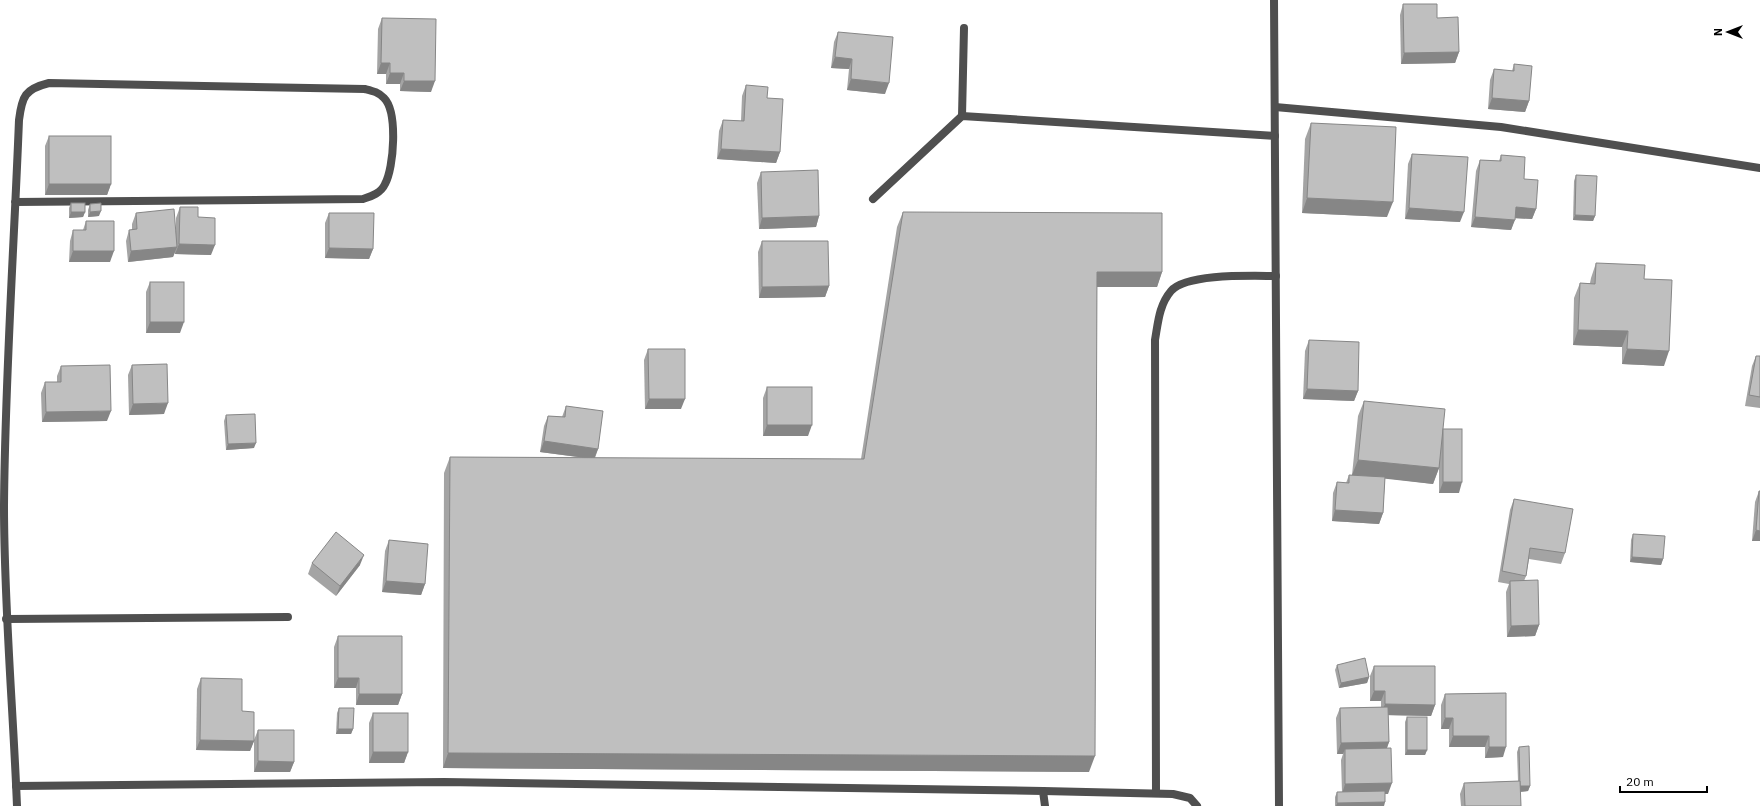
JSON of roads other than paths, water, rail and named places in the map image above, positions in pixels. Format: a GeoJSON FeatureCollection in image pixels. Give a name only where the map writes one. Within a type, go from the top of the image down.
{"type":"FeatureCollection","features":[{"type":"Feature","properties":{"kind":"street"},"geometry":{"type":"LineString","coordinates":[[1274,0],[1279,806]]}},
{"type":"Feature","properties":{"kind":"street"},"geometry":{"type":"LineString","coordinates":[[873,199],[962,116],[964,28]]}},
{"type":"Feature","properties":{"kind":"street"},"geometry":{"type":"LineString","coordinates":[[15,202],[363,199],[377,194],[385,185],[390,168],[393,147],[390,108],[385,98],[377,91],[365,89],[49,83],[36,86],[26,93],[21,105],[15,202],[6,404],[4,506],[6,619],[17,806]]}},
{"type":"Feature","properties":{"kind":"street"},"geometry":{"type":"LineString","coordinates":[[1275,107],[1501,127],[1760,168]]}},
{"type":"Feature","properties":{"kind":"street"},"geometry":{"type":"LineString","coordinates":[[962,116],[1276,136]]}},
{"type":"Feature","properties":{"kind":"street"},"geometry":{"type":"LineString","coordinates":[[1156,793],[1155,340],[1160,308],[1172,290],[1194,280],[1226,276],[1276,276]]}},
{"type":"Feature","properties":{"kind":"street"},"geometry":{"type":"LineString","coordinates":[[6,619],[288,617]]}},
{"type":"Feature","properties":{"kind":"street"},"geometry":{"type":"LineString","coordinates":[[16,786],[444,782],[1043,791],[1173,794],[1190,798],[1197,806]]}},
{"type":"Feature","properties":{"kind":"street"},"geometry":{"type":"LineString","coordinates":[[1043,791],[1045,806]]}}]}
